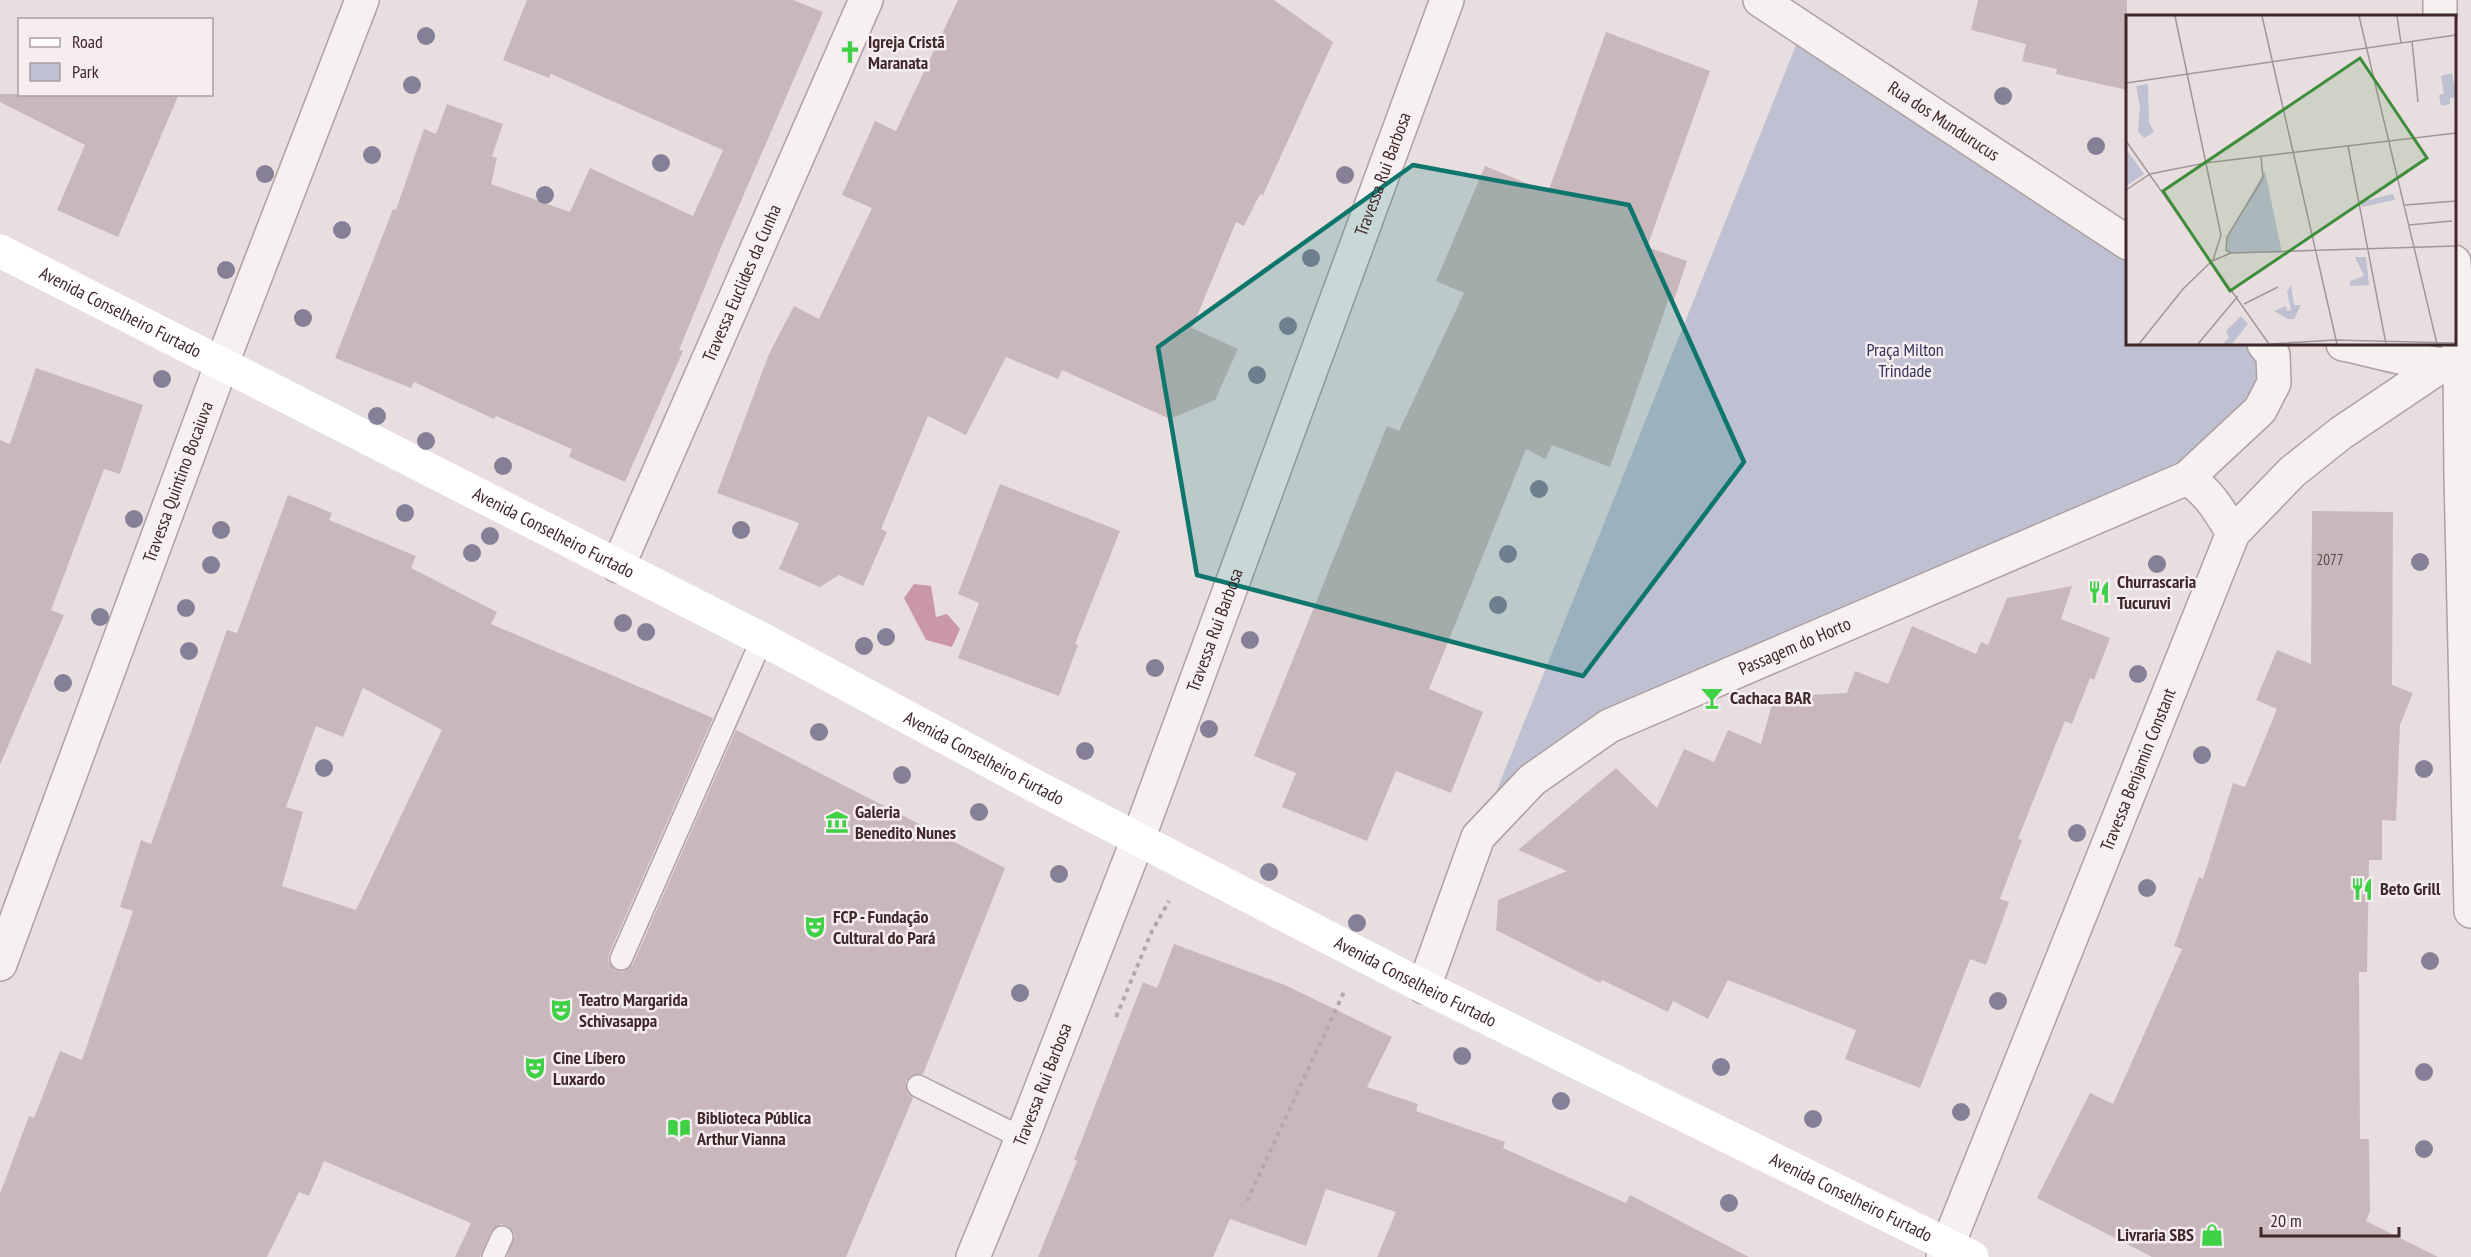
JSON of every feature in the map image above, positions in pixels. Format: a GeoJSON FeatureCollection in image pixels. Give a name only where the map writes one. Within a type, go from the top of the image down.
{"type":"FeatureCollection","features":[{"type":"Feature","properties":{"kind":"main road","name":"Avenida Conselheiro Furtado"},"geometry":{"type":"LineString","coordinates":[[0,251],[762,639],[1037,787],[1424,987],[1954,1254]]}},
{"type":"Feature","properties":{"kind":"street","name":"Travessa Quintino Bocaiuva"},"geometry":{"type":"LineString","coordinates":[[0,964],[222,363],[362,0]]}},
{"type":"Feature","properties":{"kind":"street","name":"Travessa Euclides da Cunha"},"geometry":{"type":"LineString","coordinates":[[618,566],[866,0]]}},
{"type":"Feature","properties":{"kind":"street","name":"Travessa Rui Barbosa"},"geometry":{"type":"LineString","coordinates":[[973,1257],[1022,1138],[1138,839],[1447,0]]}},
{"type":"Feature","properties":{"kind":"street","name":"Rua dos Mundurucus"},"geometry":{"type":"LineString","coordinates":[[1760,0],[2126,242]]}},
{"type":"Feature","properties":{"kind":"street"},"geometry":{"type":"LineString","coordinates":[[2439,0],[2440,15]]}},
{"type":"Feature","properties":{"kind":"street"},"geometry":{"type":"LineString","coordinates":[[2456,314],[2471,911]]}},
{"type":"Feature","properties":{"kind":"street","name":"Passagem do Horto"},"geometry":{"type":"LineString","coordinates":[[1424,987],[1478,837],[1532,780],[1609,726],[2187,478],[2260,410],[2274,383],[2273,355],[2265,345]]}},
{"type":"Feature","properties":{"kind":"street"},"geometry":{"type":"LineString","coordinates":[[2348,345],[2458,365]]}},
{"type":"Feature","properties":{"kind":"street","name":"Travessa Benjamin Constant"},"geometry":{"type":"LineString","coordinates":[[1954,1254],[2233,533],[2292,472],[2341,433],[2458,365]]}},
{"type":"Feature","properties":{"kind":"street"},"geometry":{"type":"LineString","coordinates":[[2187,478],[2202,487],[2213,500],[2233,533]]}},
{"type":"Feature","properties":{"kind":"lane"},"geometry":{"type":"LineString","coordinates":[[628,952],[762,639]]}},
{"type":"Feature","properties":{"kind":"lane"},"geometry":{"type":"LineString","coordinates":[[918,1086],[1022,1138]]}},
{"type":"Feature","properties":{"kind":"lane"},"geometry":{"type":"LineString","coordinates":[[493,1257],[502,1237]]}},
{"type":"Feature","properties":{"kind":"path"},"geometry":{"type":"LineString","coordinates":[[1115,1019],[1152,931],[1170,899],[1179,901]]}},
{"type":"Feature","properties":{"kind":"path"},"geometry":{"type":"LineString","coordinates":[[1247,1201],[1347,986]]}},
{"type":"Feature","properties":{"kind":"highlighted area"},"geometry":{"type":"Polygon","coordinates":[[[1413,165],[1629,205],[1744,462],[1583,676],[1197,575],[1158,347],[1413,165]]]}},
{"type":"Feature","properties":{"kind":"green space","name":"Praça Milton Trindade"},"geometry":{"type":"Polygon","coordinates":[[[1803,28],[2126,242],[2126,345],[2264,345],[2274,383],[2187,478],[1609,726],[1478,837],[1803,28]]]}},
{"type":"Feature","properties":{"kind":"shaded area"},"geometry":{"type":"Polygon","coordinates":[[[914,584],[931,586],[936,617],[947,614],[960,629],[952,647],[926,640],[904,598],[914,584]]]}},
{"type":"Feature","properties":{"kind":"building"},"geometry":{"type":"Polygon","coordinates":[[[527,0],[793,0],[823,12],[722,245],[679,350],[683,351],[625,482],[569,457],[572,449],[496,416],[494,419],[414,382],[411,388],[335,358],[393,209],[396,210],[424,129],[436,134],[447,104],[503,124],[492,156],[497,158],[491,184],[570,212],[590,168],[693,216],[723,150],[551,74],[549,78],[503,60],[527,0]]]}},
{"type":"Feature","properties":{"kind":"building"},"geometry":{"type":"Polygon","coordinates":[[[958,0],[1274,0],[1333,42],[1263,195],[1260,194],[1244,226],[1236,222],[1192,328],[1238,349],[1215,400],[1170,419],[1062,370],[1058,379],[1006,357],[966,435],[928,416],[881,529],[887,532],[863,586],[839,575],[820,587],[779,569],[799,523],[717,493],[769,354],[794,306],[819,319],[872,208],[842,195],[875,121],[896,131],[958,0]]]}},
{"type":"Feature","properties":{"kind":"building"},"geometry":{"type":"Polygon","coordinates":[[[1978,0],[2127,0],[2126,90],[2056,74],[2057,69],[2022,61],[2026,44],[1971,30],[1978,0]]]}},
{"type":"Feature","properties":{"kind":"building"},"geometry":{"type":"Polygon","coordinates":[[[1606,32],[1710,71],[1647,247],[1687,261],[1674,300],[1669,298],[1610,467],[1552,445],[1545,459],[1526,449],[1429,689],[1483,712],[1451,793],[1396,771],[1367,841],[1282,807],[1296,773],[1254,756],[1387,426],[1399,431],[1464,293],[1436,281],[1485,166],[1548,192],[1606,32]]]}},
{"type":"Feature","properties":{"kind":"building"},"geometry":{"type":"Polygon","coordinates":[[[0,94],[178,96],[118,237],[57,210],[85,145],[0,102],[0,94]]]}},
{"type":"Feature","properties":{"kind":"building"},"geometry":{"type":"Polygon","coordinates":[[[36,368],[143,405],[120,474],[104,469],[51,610],[64,615],[0,765],[0,440],[10,444],[36,368]]]}},
{"type":"Feature","properties":{"kind":"building"},"geometry":{"type":"Polygon","coordinates":[[[1000,484],[1120,531],[1075,644],[1078,645],[1059,696],[958,658],[979,603],[958,594],[1000,484]]]}},
{"type":"Feature","properties":{"kind":"building"},"geometry":{"type":"Polygon","coordinates":[[[288,495],[332,513],[329,520],[416,556],[411,568],[497,612],[491,624],[713,718],[609,954],[608,961],[615,970],[623,972],[633,964],[736,730],[1005,868],[923,1074],[912,1075],[906,1081],[907,1092],[913,1098],[846,1257],[507,1257],[515,1235],[508,1226],[501,1224],[491,1231],[480,1257],[455,1257],[471,1223],[324,1161],[309,1196],[299,1192],[267,1257],[0,1257],[0,1194],[29,1116],[34,1118],[60,1051],[82,1060],[133,911],[120,907],[141,840],[151,844],[227,630],[237,633],[288,495]],[[363,688],[343,737],[316,726],[286,807],[303,812],[282,886],[356,910],[442,730],[363,688]]]}},
{"type":"Feature","properties":{"kind":"building"},"geometry":{"type":"Polygon","coordinates":[[[2312,511],[2393,512],[2392,685],[2413,693],[2400,725],[2396,821],[2382,820],[2382,860],[2369,860],[2367,972],[2359,972],[2360,1139],[2369,1139],[2370,1211],[2366,1221],[2438,1257],[2152,1257],[2037,1198],[2090,1093],[2113,1104],[2182,949],[2174,946],[2199,877],[2203,879],[2233,783],[2245,787],[2277,709],[2256,700],[2277,650],[2311,664],[2312,511]]]}},
{"type":"Feature","properties":{"kind":"building"},"geometry":{"type":"Polygon","coordinates":[[[2072,586],[2061,619],[2110,638],[2094,680],[2090,678],[2072,724],[2065,721],[2018,839],[2022,840],[2000,899],[2009,902],[1986,965],[1970,959],[1920,1088],[1845,1059],[1856,1030],[1728,980],[1708,1019],[1673,1001],[1668,1012],[1602,980],[1600,983],[1496,930],[1498,900],[1567,871],[1518,850],[1616,768],[1657,808],[1684,749],[1714,762],[1728,730],[1761,744],[1774,697],[1847,693],[1855,671],[1888,684],[1912,626],[1976,654],[1981,642],[1988,645],[2007,598],[2072,586]]]}},
{"type":"Feature","properties":{"kind":"building"},"geometry":{"type":"Polygon","coordinates":[[[1174,944],[1285,985],[1392,1037],[1367,1087],[1418,1104],[1416,1111],[1505,1142],[1503,1148],[1626,1203],[1630,1195],[1749,1257],[1377,1257],[1396,1212],[1326,1189],[1306,1246],[1230,1219],[1213,1257],[1038,1257],[1077,1161],[1074,1160],[1143,982],[1157,988],[1174,944]]]}},
{"type":"Feature","properties":{"kind":"place","name":"Igreja Cristã Maranata"},"geometry":{"type":"Point","coordinates":[850,52]}},
{"type":"Feature","properties":{"kind":"place","name":"Churrascaria Tucuruvi"},"geometry":{"type":"Point","coordinates":[2099,592]}},
{"type":"Feature","properties":{"kind":"place","name":"Cachaca BAR"},"geometry":{"type":"Point","coordinates":[1712,698]}},
{"type":"Feature","properties":{"kind":"place","name":"Galeria Benedito Nunes"},"geometry":{"type":"Point","coordinates":[837,822]}},
{"type":"Feature","properties":{"kind":"place","name":"Beto Grill"},"geometry":{"type":"Point","coordinates":[2362,889]}},
{"type":"Feature","properties":{"kind":"place","name":"FCP - Fundação Cultural do Pará"},"geometry":{"type":"Point","coordinates":[815,927]}},
{"type":"Feature","properties":{"kind":"place","name":"Teatro Margarida Schivasappa"},"geometry":{"type":"Point","coordinates":[561,1010]}},
{"type":"Feature","properties":{"kind":"place","name":"Cine Líbero Luxardo"},"geometry":{"type":"Point","coordinates":[535,1068]}},
{"type":"Feature","properties":{"kind":"place","name":"Biblioteca Pública Arthur Vianna"},"geometry":{"type":"Point","coordinates":[679,1128]}},
{"type":"Feature","properties":{"kind":"place","name":"Livraria SBS"},"geometry":{"type":"Point","coordinates":[2212,1235]}}]}
